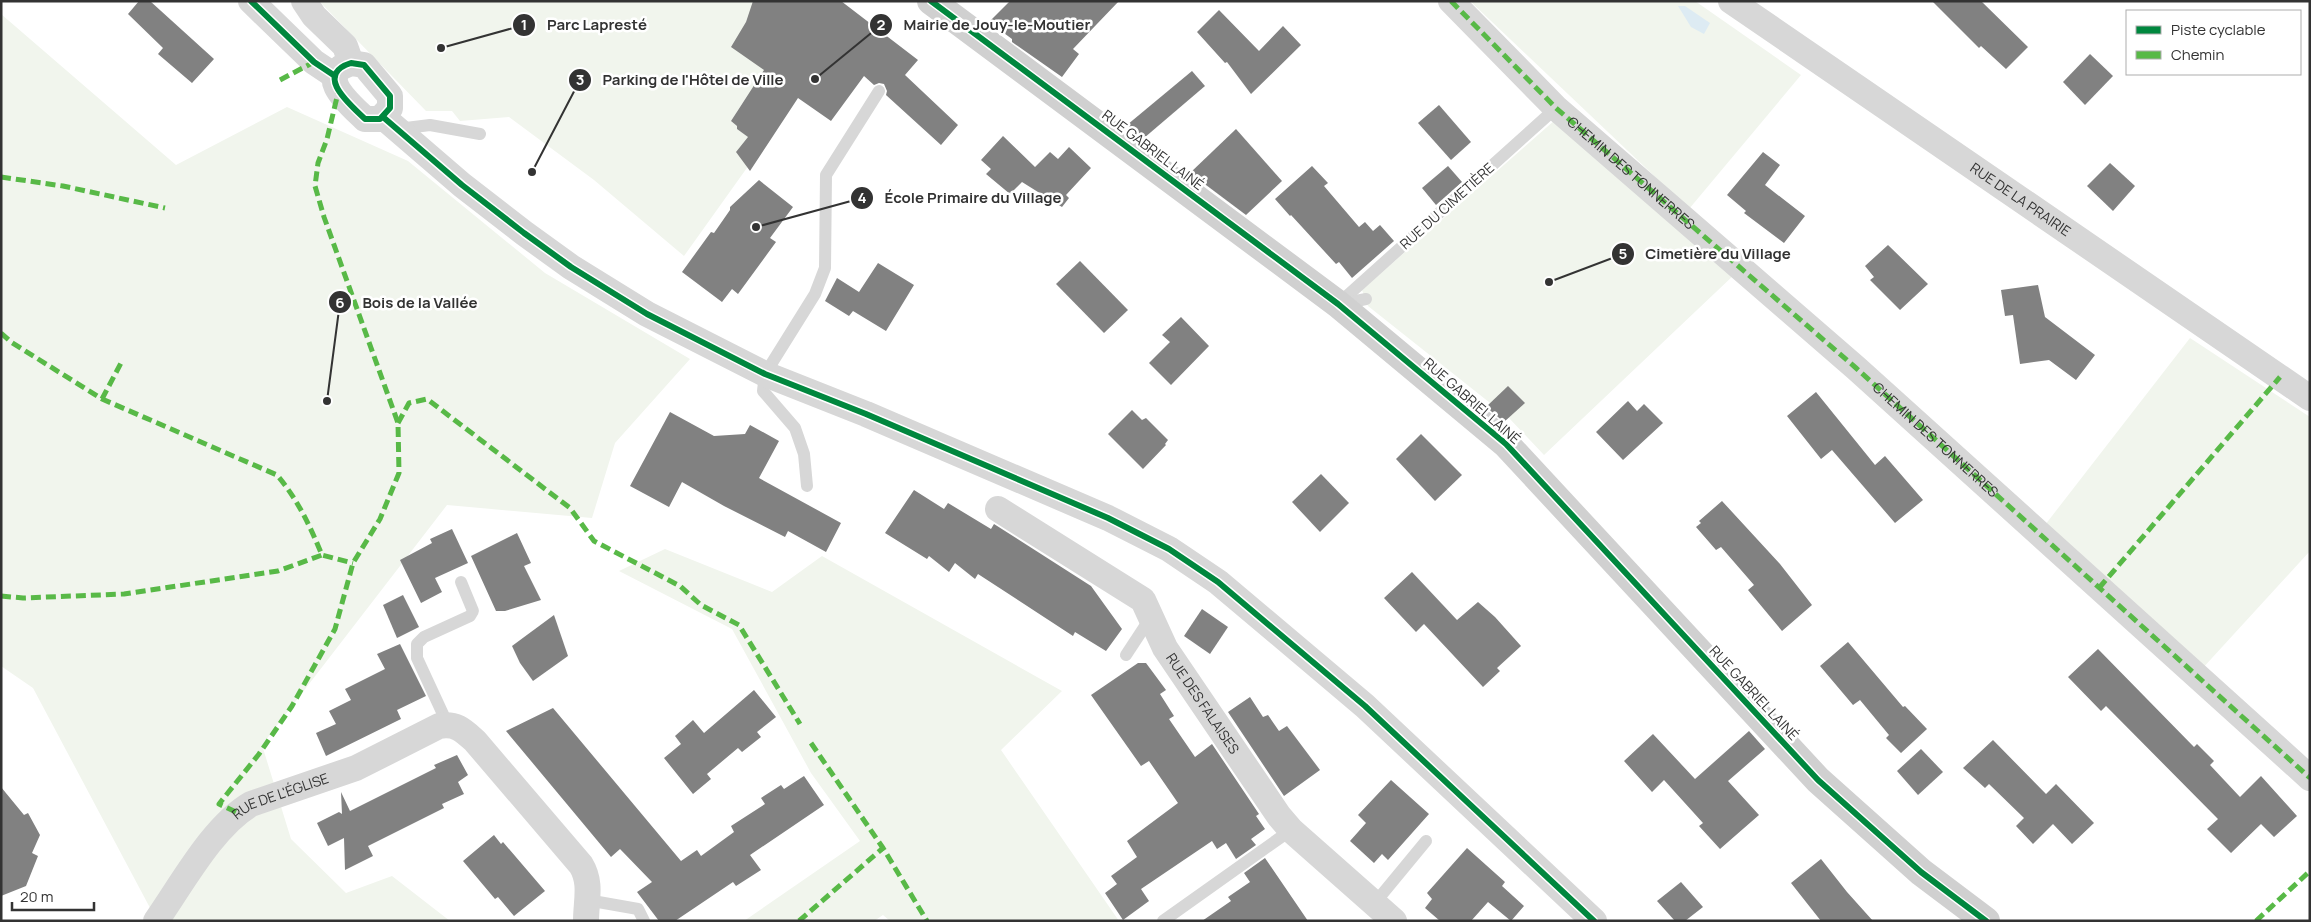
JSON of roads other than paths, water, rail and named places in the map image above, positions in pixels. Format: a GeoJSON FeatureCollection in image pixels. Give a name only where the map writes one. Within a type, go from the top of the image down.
{"type":"FeatureCollection","features":[{"type":"Feature","properties":{"kind":"street"},"geometry":{"type":"LineString","coordinates":[[250,1],[314,62],[343,69],[364,66],[387,90],[391,104],[388,113],[390,123]]}},
{"type":"Feature","properties":{"kind":"street"},"geometry":{"type":"LineString","coordinates":[[304,1],[314,16],[345,46],[343,69],[335,84],[338,93],[365,119],[390,123],[469,191],[571,266],[633,306],[765,374],[866,414],[1142,534],[1169,549],[1218,582],[1365,706],[1594,921]]}},
{"type":"Feature","properties":{"kind":"street","name":"RUE GABRIEL LAINÉ"},"geometry":{"type":"LineString","coordinates":[[931,1],[1338,304],[1506,444],[1818,780],[1921,872],[1986,921]]}},
{"type":"Feature","properties":{"kind":"street","name":"CHEMIN DES TONNERRES"},"geometry":{"type":"LineString","coordinates":[[1452,1],[1556,108],[1856,368],[2310,778]]}},
{"type":"Feature","properties":{"kind":"street","name":"RUE DE LA PRAIRIE"},"geometry":{"type":"LineString","coordinates":[[1731,1],[2310,398]]}},
{"type":"Feature","properties":{"kind":"street","name":"RUE DES FALAISES"},"geometry":{"type":"LineString","coordinates":[[998,509],[1143,600],[1165,648],[1279,816],[1291,830],[1384,913]]}},
{"type":"Feature","properties":{"kind":"street"},"geometry":{"type":"LineString","coordinates":[[448,725],[457,726],[475,741],[581,865],[588,883],[587,911]]}},
{"type":"Feature","properties":{"kind":"street","name":"RUE DE L'ÉGLISE"},"geometry":{"type":"LineString","coordinates":[[156,921],[210,843],[236,812],[251,804],[356,768],[439,726],[448,725]]}},
{"type":"Feature","properties":{"kind":"lane"},"geometry":{"type":"LineString","coordinates":[[807,486],[803,448],[794,428],[763,391],[765,374],[815,294],[825,268],[826,175],[879,91]]}},
{"type":"Feature","properties":{"kind":"lane","name":"RUE DU CIMETIÈRE"},"geometry":{"type":"LineString","coordinates":[[1338,304],[1556,108]]}},
{"type":"Feature","properties":{"kind":"lane"},"geometry":{"type":"LineString","coordinates":[[390,123],[430,124],[480,134]]}},
{"type":"Feature","properties":{"kind":"lane"},"geometry":{"type":"LineString","coordinates":[[1338,304],[1366,299]]}},
{"type":"Feature","properties":{"kind":"lane"},"geometry":{"type":"LineString","coordinates":[[448,725],[417,658],[417,644],[424,637],[470,616],[473,611],[461,582]]}},
{"type":"Feature","properties":{"kind":"lane"},"geometry":{"type":"LineString","coordinates":[[1126,655],[1151,617]]}},
{"type":"Feature","properties":{"kind":"lane"},"geometry":{"type":"LineString","coordinates":[[1163,921],[1291,830]]}},
{"type":"Feature","properties":{"kind":"lane"},"geometry":{"type":"LineString","coordinates":[[1384,913],[1426,841]]}},
{"type":"Feature","properties":{"kind":"lane"},"geometry":{"type":"LineString","coordinates":[[587,911],[638,909],[644,921]]}},
{"type":"Feature","properties":{"kind":"place","name":"Parc Lapresté"},"geometry":{"type":"Point","coordinates":[441,48]}},
{"type":"Feature","properties":{"kind":"place","name":"Mairie de Jouy-le-Moutier"},"geometry":{"type":"Point","coordinates":[815,79]}},
{"type":"Feature","properties":{"kind":"place","name":"Parking de l'Hôtel de Ville"},"geometry":{"type":"Point","coordinates":[532,172]}},
{"type":"Feature","properties":{"kind":"place","name":"École Primaire du Village"},"geometry":{"type":"Point","coordinates":[756,227]}},
{"type":"Feature","properties":{"kind":"place","name":"Cimetière du Village"},"geometry":{"type":"Point","coordinates":[1549,282]}},
{"type":"Feature","properties":{"kind":"place","name":"Bois de la Vallée"},"geometry":{"type":"Point","coordinates":[327,401]}}]}
